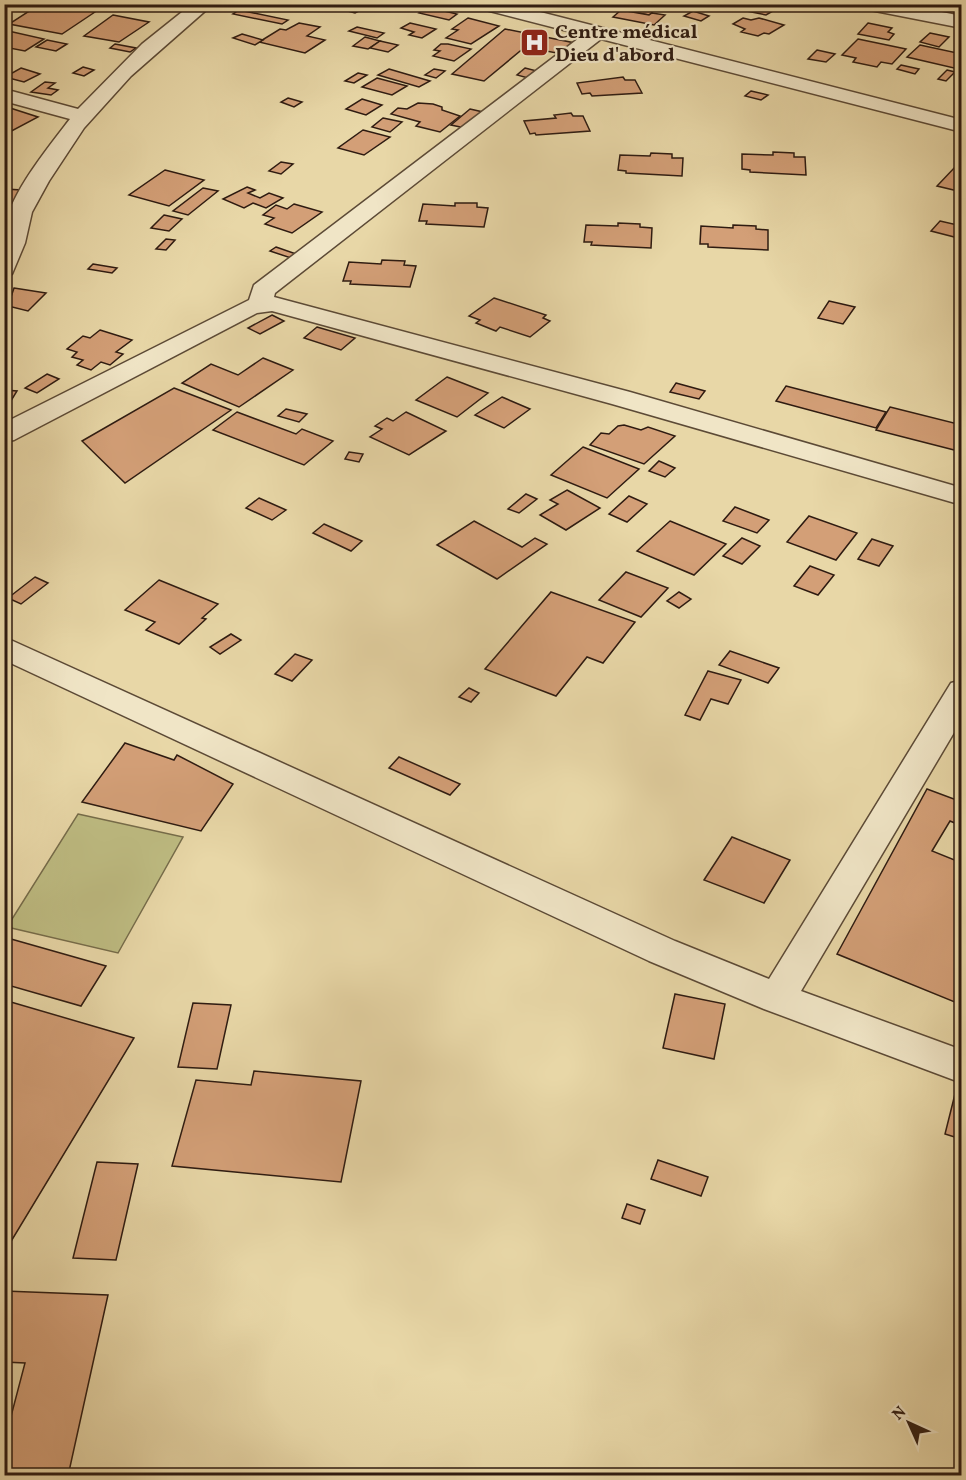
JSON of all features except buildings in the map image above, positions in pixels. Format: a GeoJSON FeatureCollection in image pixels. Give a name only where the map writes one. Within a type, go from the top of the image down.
{"type":"FeatureCollection","features":[{"type":"Feature","properties":{"kind":"street"},"geometry":{"type":"LineString","coordinates":[[4,269],[14,240],[19,215],[38,181],[81,116],[159,39],[204,4]]}},
{"type":"Feature","properties":{"kind":"street"},"geometry":{"type":"LineString","coordinates":[[870,4],[962,22]]}},
{"type":"Feature","properties":{"kind":"street"},"geometry":{"type":"LineString","coordinates":[[495,6],[597,33],[954,118]]}},
{"type":"Feature","properties":{"kind":"street"},"geometry":{"type":"LineString","coordinates":[[261,304],[263,290],[597,33]]}},
{"type":"Feature","properties":{"kind":"street"},"geometry":{"type":"LineString","coordinates":[[4,95],[81,116]]}},
{"type":"Feature","properties":{"kind":"street"},"geometry":{"type":"LineString","coordinates":[[4,434],[238,313],[261,304],[286,307],[610,395],[962,497]]}},
{"type":"Feature","properties":{"kind":"street"},"geometry":{"type":"LineString","coordinates":[[4,647],[662,951],[777,998],[962,1067]]}},
{"type":"Feature","properties":{"kind":"street"},"geometry":{"type":"LineString","coordinates":[[777,998],[962,691]]}},
{"type":"Feature","properties":{"kind":"shaded area"},"geometry":{"type":"Polygon","coordinates":[[[78,814],[183,837],[118,953],[7,927],[78,814]]]}},
{"type":"Feature","properties":{"kind":"place","name":"Centre médical Dieu d'abord"},"geometry":{"type":"Point","coordinates":[534,42]}}]}
